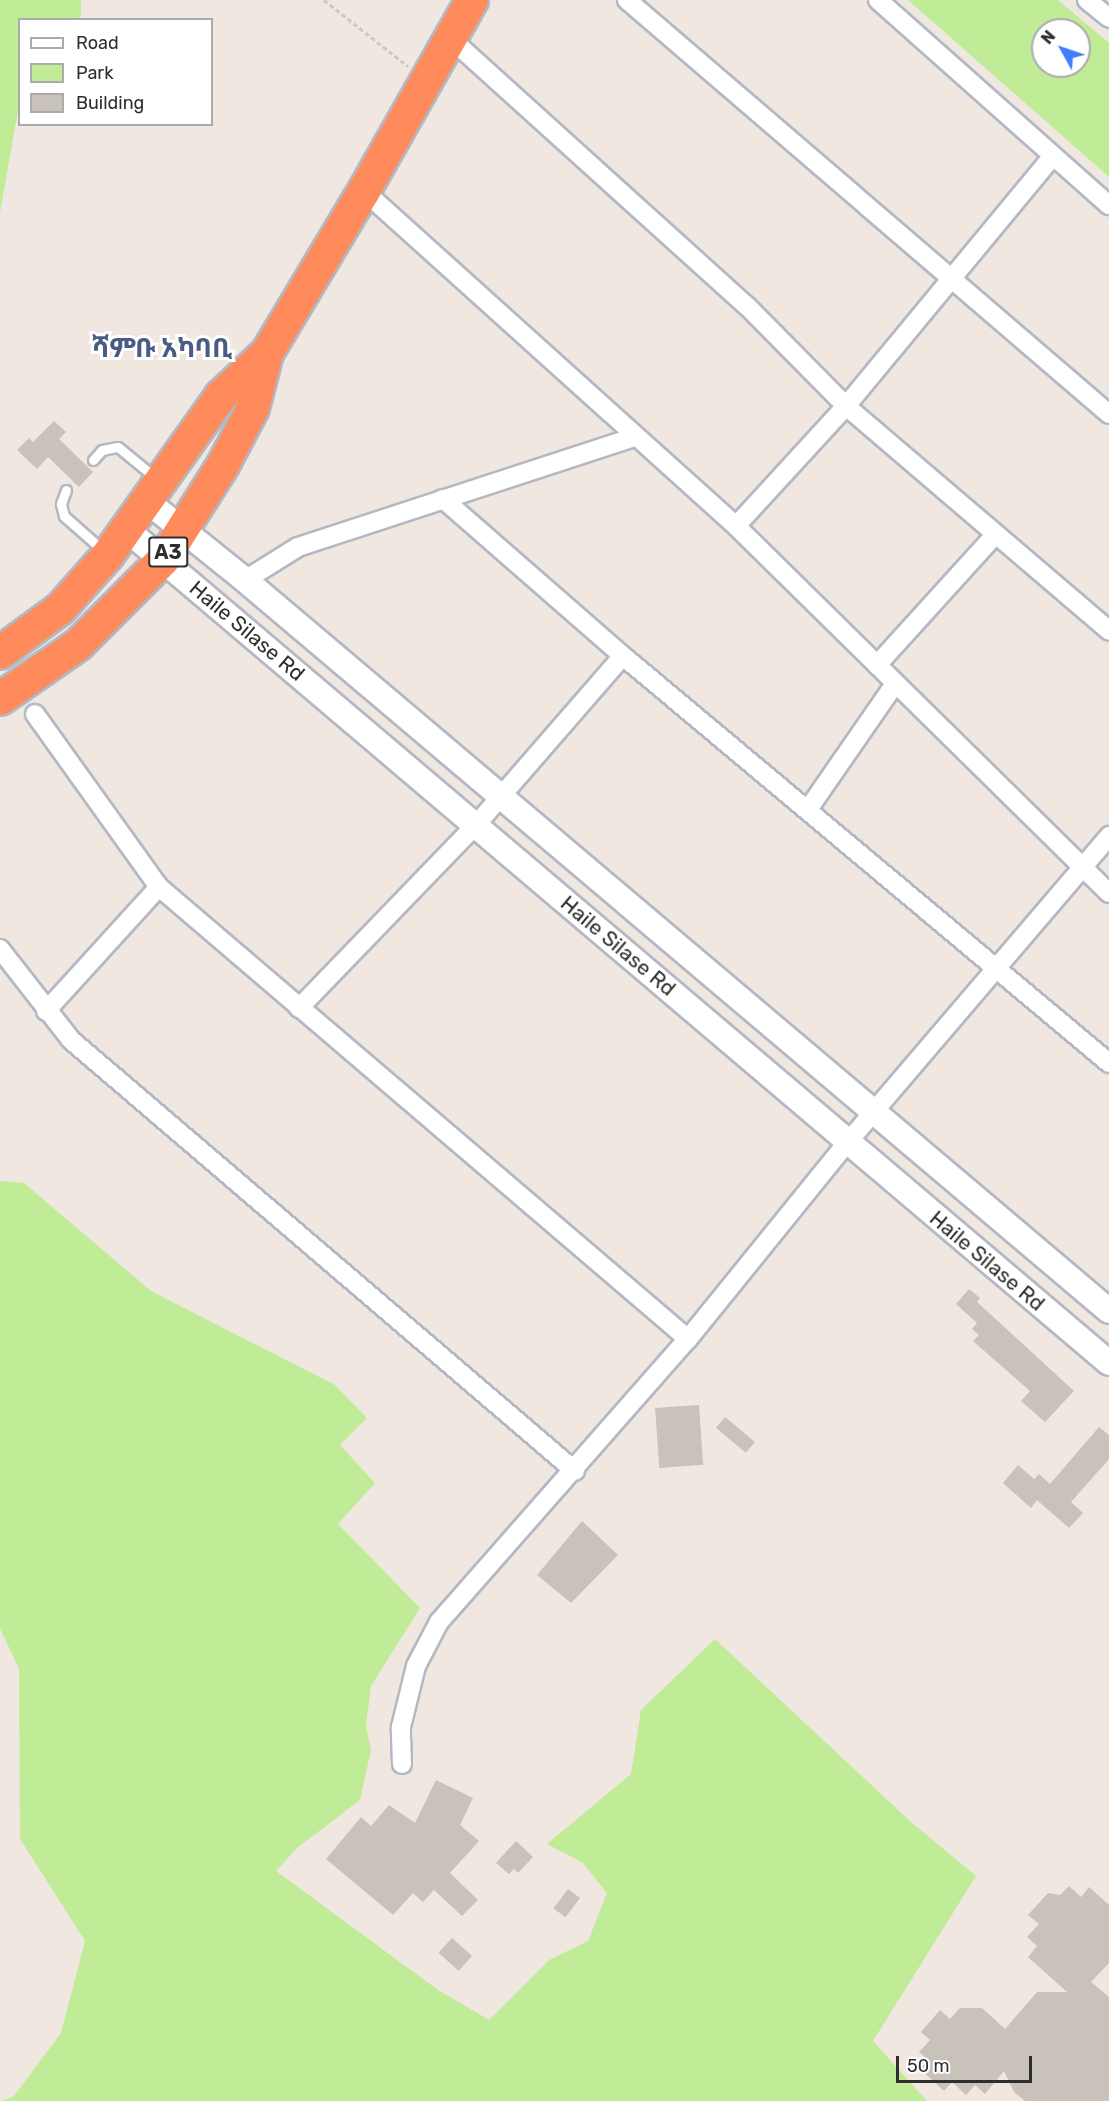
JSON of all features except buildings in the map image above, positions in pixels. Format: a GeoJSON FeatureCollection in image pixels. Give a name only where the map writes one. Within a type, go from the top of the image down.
{"type":"FeatureCollection","features":[{"type":"Feature","properties":{"kind":"highway","name":"A3"},"geometry":{"type":"LineString","coordinates":[[0,653],[60,609],[108,555],[220,396],[267,353],[364,191],[472,0]]}},
{"type":"Feature","properties":{"kind":"highway","name":"A3"},"geometry":{"type":"LineString","coordinates":[[0,699],[78,645],[163,560],[184,529],[254,408],[267,353]]}},
{"type":"Feature","properties":{"kind":"main road","name":"Haile Silase Rd"},"geometry":{"type":"LineString","coordinates":[[154,492],[184,529],[876,1111],[1109,1311]]}},
{"type":"Feature","properties":{"kind":"main road","name":"Haile Silase Rd"},"geometry":{"type":"LineString","coordinates":[[126,529],[1109,1363]]}},
{"type":"Feature","properties":{"kind":"main road"},"geometry":{"type":"LineString","coordinates":[[327,699],[352,669]]}},
{"type":"Feature","properties":{"kind":"street"},"geometry":{"type":"LineString","coordinates":[[627,0],[1109,414]]}},
{"type":"Feature","properties":{"kind":"street"},"geometry":{"type":"LineString","coordinates":[[878,0],[1052,157],[1109,205]]}},
{"type":"Feature","properties":{"kind":"street"},"geometry":{"type":"LineString","coordinates":[[1087,0],[1109,18]]}},
{"type":"Feature","properties":{"kind":"street"},"geometry":{"type":"LineString","coordinates":[[450,38],[747,306],[846,406],[994,536],[1109,631]]}},
{"type":"Feature","properties":{"kind":"street"},"geometry":{"type":"LineString","coordinates":[[736,526],[846,406],[1052,157]]}},
{"type":"Feature","properties":{"kind":"street"},"geometry":{"type":"LineString","coordinates":[[364,191],[634,437],[736,526],[1109,893]]}},
{"type":"Feature","properties":{"kind":"street"},"geometry":{"type":"LineString","coordinates":[[245,580],[298,546],[634,437]]}},
{"type":"Feature","properties":{"kind":"street"},"geometry":{"type":"LineString","coordinates":[[443,499],[623,656],[809,808],[1109,1063]]}},
{"type":"Feature","properties":{"kind":"street"},"geometry":{"type":"LineString","coordinates":[[877,665],[994,536]]}},
{"type":"Feature","properties":{"kind":"street"},"geometry":{"type":"LineString","coordinates":[[298,1008],[502,797],[623,656]]}},
{"type":"Feature","properties":{"kind":"street"},"geometry":{"type":"LineString","coordinates":[[809,808],[895,684]]}},
{"type":"Feature","properties":{"kind":"street"},"geometry":{"type":"LineString","coordinates":[[34,714],[159,887],[688,1339]]}},
{"type":"Feature","properties":{"kind":"street"},"geometry":{"type":"LineString","coordinates":[[402,1764],[401,1727],[426,1640],[688,1339],[847,1143],[1109,836]]}},
{"type":"Feature","properties":{"kind":"street"},"geometry":{"type":"LineString","coordinates":[[45,1011],[159,887]]}},
{"type":"Feature","properties":{"kind":"street"},"geometry":{"type":"LineString","coordinates":[[0,949],[45,1011],[71,1040],[575,1471]]}},
{"type":"Feature","properties":{"kind":"lane"},"geometry":{"type":"LineString","coordinates":[[93,460],[102,450],[118,447],[154,492]]}},
{"type":"Feature","properties":{"kind":"lane"},"geometry":{"type":"LineString","coordinates":[[66,490],[61,504],[64,516],[108,555]]}},
{"type":"Feature","properties":{"kind":"path"},"geometry":{"type":"LineString","coordinates":[[324,0],[427,80]]}},
{"type":"Feature","properties":{"kind":"green space"},"geometry":{"type":"Polygon","coordinates":[[[0,0],[81,0],[81,16],[78,18],[18,18],[18,111],[0,213],[0,0]]]}},
{"type":"Feature","properties":{"kind":"green space"},"geometry":{"type":"Polygon","coordinates":[[[908,0],[1058,0],[1079,18],[1031,18],[1031,78],[1091,78],[1091,28],[1109,43],[1109,177],[908,0]]]}},
{"type":"Feature","properties":{"kind":"green space"},"geometry":{"type":"Polygon","coordinates":[[[0,1181],[24,1183],[151,1291],[335,1385],[367,1418],[340,1445],[375,1483],[338,1524],[420,1608],[371,1686],[366,1726],[371,1750],[360,1800],[297,1848],[276,1871],[438,1990],[489,2020],[549,1960],[588,1941],[607,1893],[583,1863],[547,1844],[631,1774],[641,1710],[715,1639],[911,1822],[976,1876],[873,2041],[927,2101],[2,2101],[14,2096],[61,2033],[85,1941],[20,1839],[19,1669],[0,1628],[0,1181]]]}},
{"type":"Feature","properties":{"kind":"district","name":"ሻምቡ አካባቢ"},"geometry":{"type":"Point","coordinates":[162,349]}}]}
